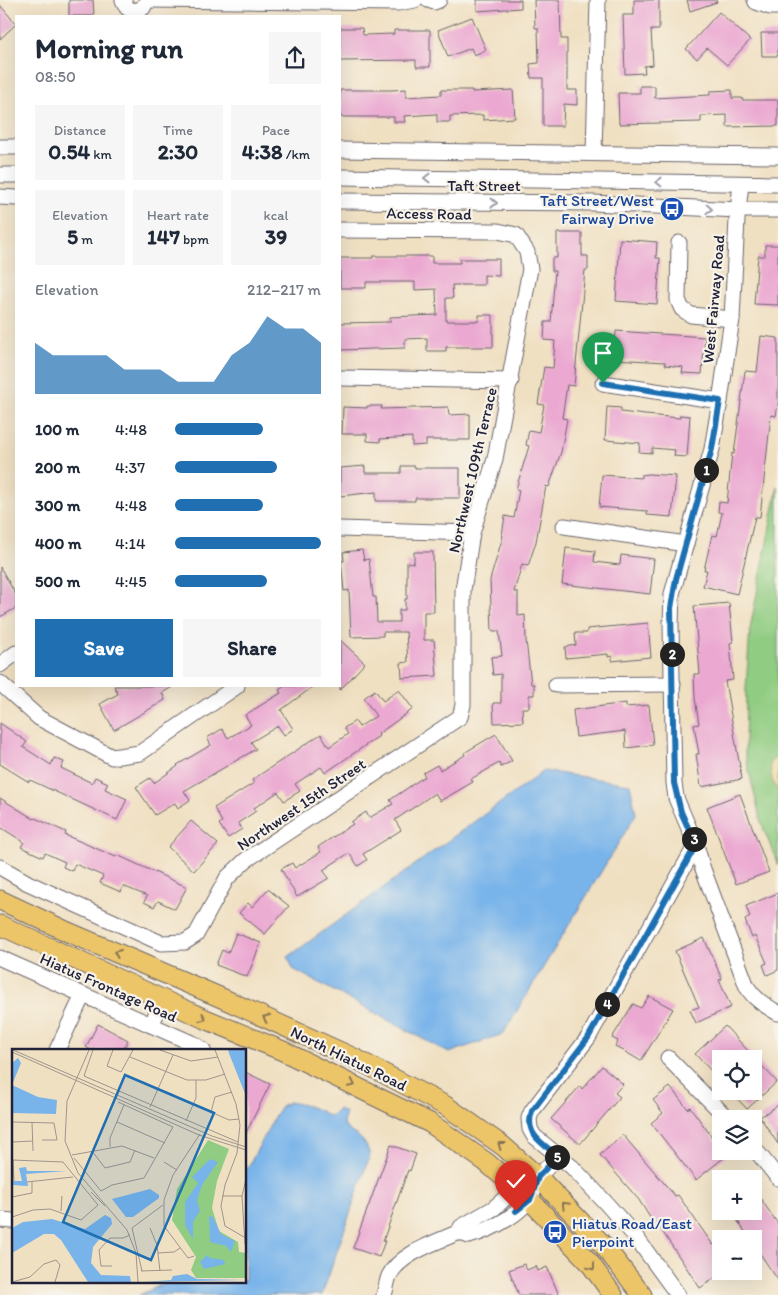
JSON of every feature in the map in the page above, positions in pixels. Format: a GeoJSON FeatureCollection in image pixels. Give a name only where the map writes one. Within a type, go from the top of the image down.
{"type":"FeatureCollection","features":[{"type":"Feature","properties":{"kind":"main road","name":"North Hiatus Road"},"geometry":{"type":"LineString","coordinates":[[0,900],[356,1059],[446,1106],[503,1146],[538,1177],[604,1246],[642,1295]]}},
{"type":"Feature","properties":{"kind":"main road","name":"North Hiatus Road"},"geometry":{"type":"LineString","coordinates":[[0,925],[163,1000],[283,1051],[430,1123],[486,1162],[524,1194],[589,1262],[613,1295]]}},
{"type":"Feature","properties":{"kind":"street"},"geometry":{"type":"LineString","coordinates":[[123,0],[127,8],[135,10],[143,8],[148,0],[284,6],[398,3],[415,0]]}},
{"type":"Feature","properties":{"kind":"street"},"geometry":{"type":"LineString","coordinates":[[428,0],[434,2],[439,0]]}},
{"type":"Feature","properties":{"kind":"street"},"geometry":{"type":"LineString","coordinates":[[594,153],[598,0]]}},
{"type":"Feature","properties":{"kind":"street"},"geometry":{"type":"LineString","coordinates":[[755,1],[770,7],[778,7]]}},
{"type":"Feature","properties":{"kind":"street"},"geometry":{"type":"LineString","coordinates":[[0,147],[15,147]]}},
{"type":"Feature","properties":{"kind":"street","name":"Taft Street"},"geometry":{"type":"LineString","coordinates":[[341,150],[778,156]]}},
{"type":"Feature","properties":{"kind":"street"},"geometry":{"type":"LineString","coordinates":[[0,175],[15,175]]}},
{"type":"Feature","properties":{"kind":"street","name":"Taft Street"},"geometry":{"type":"LineString","coordinates":[[341,177],[778,184]]}},
{"type":"Feature","properties":{"kind":"street","name":"West Fairway Road"},"geometry":{"type":"LineString","coordinates":[[741,184],[732,319],[712,449],[672,594],[674,783],[681,812],[696,845],[703,869],[747,987],[758,1000],[778,1014]]}},
{"type":"Feature","properties":{"kind":"street"},"geometry":{"type":"LineString","coordinates":[[0,197],[15,198]]}},
{"type":"Feature","properties":{"kind":"street","name":"Taft Street"},"geometry":{"type":"LineString","coordinates":[[341,201],[593,203],[738,210],[778,210]]}},
{"type":"Feature","properties":{"kind":"street","name":"Access Road"},"geometry":{"type":"LineString","coordinates":[[341,230],[498,231],[516,235]]}},
{"type":"Feature","properties":{"kind":"street","name":"Northwest 109th Terrace"},"geometry":{"type":"LineString","coordinates":[[460,717],[463,705],[463,590],[472,533],[495,459],[511,381],[530,269],[527,252],[516,235]]}},
{"type":"Feature","properties":{"kind":"street"},"geometry":{"type":"LineString","coordinates":[[680,243],[678,300],[682,309],[691,315],[732,319]]}},
{"type":"Feature","properties":{"kind":"street"},"geometry":{"type":"LineString","coordinates":[[341,378],[511,381]]}},
{"type":"Feature","properties":{"kind":"street"},"geometry":{"type":"LineString","coordinates":[[603,383],[720,401]]}},
{"type":"Feature","properties":{"kind":"street"},"geometry":{"type":"LineString","coordinates":[[564,526],[686,544]]}},
{"type":"Feature","properties":{"kind":"street"},"geometry":{"type":"LineString","coordinates":[[341,530],[472,533]]}},
{"type":"Feature","properties":{"kind":"street"},"geometry":{"type":"LineString","coordinates":[[0,665],[15,654]]}},
{"type":"Feature","properties":{"kind":"street"},"geometry":{"type":"LineString","coordinates":[[0,683],[40,718],[112,756],[140,753],[236,687]]}},
{"type":"Feature","properties":{"kind":"street"},"geometry":{"type":"LineString","coordinates":[[556,685],[673,684]]}},
{"type":"Feature","properties":{"kind":"street","name":"Northwest 15th Street"},"geometry":{"type":"LineString","coordinates":[[1,868],[28,883],[161,943],[185,942],[196,935],[227,878],[246,860],[460,717]]}},
{"type":"Feature","properties":{"kind":"street"},"geometry":{"type":"LineString","coordinates":[[678,1295],[635,1236],[572,1167],[534,1136],[530,1129],[529,1118],[532,1111],[588,1038],[696,845]]}},
{"type":"Feature","properties":{"kind":"street","name":"Hiatus Frontage Road"},"geometry":{"type":"LineString","coordinates":[[0,958],[202,1049]]}},
{"type":"Feature","properties":{"kind":"street"},"geometry":{"type":"LineString","coordinates":[[57,1049],[83,995]]}},
{"type":"Feature","properties":{"kind":"street"},"geometry":{"type":"LineString","coordinates":[[151,1025],[163,1000]]}},
{"type":"Feature","properties":{"kind":"street"},"geometry":{"type":"LineString","coordinates":[[668,1058],[719,1110]]}},
{"type":"Feature","properties":{"kind":"street"},"geometry":{"type":"LineString","coordinates":[[384,1295],[389,1275],[399,1262],[460,1232],[461,1227],[494,1208],[524,1194],[558,1156]]}},
{"type":"Feature","properties":{"kind":"street"},"geometry":{"type":"LineString","coordinates":[[762,1158],[778,1178]]}},
{"type":"Feature","properties":{"kind":"green space"},"geometry":{"type":"Polygon","coordinates":[[[778,486],[778,865],[761,822],[745,754],[746,688],[750,629],[778,486]]]}},
{"type":"Feature","properties":{"kind":"sand"},"geometry":{"type":"Polygon","coordinates":[[[775,758],[778,760],[778,792],[772,780],[770,763],[775,758]]]}},
{"type":"Feature","properties":{"kind":"water"},"geometry":{"type":"Polygon","coordinates":[[[544,771],[630,784],[636,814],[503,1034],[449,1053],[293,969],[288,957],[544,771]]]}},
{"type":"Feature","properties":{"kind":"water"},"geometry":{"type":"Polygon","coordinates":[[[289,1102],[304,1105],[328,1116],[334,1114],[338,1109],[346,1113],[343,1123],[363,1142],[370,1155],[322,1295],[139,1295],[168,1282],[246,1282],[246,1171],[281,1106],[289,1102]]]}},
{"type":"Feature","properties":{"kind":"building"},"geometry":{"type":"Polygon","coordinates":[[[69,0],[93,0],[94,15],[69,15],[69,0]]]}},
{"type":"Feature","properties":{"kind":"building"},"geometry":{"type":"Polygon","coordinates":[[[477,0],[521,0],[521,8],[477,11],[477,0]]]}},
{"type":"Feature","properties":{"kind":"building"},"geometry":{"type":"Polygon","coordinates":[[[534,0],[560,0],[561,39],[567,39],[567,90],[577,90],[577,105],[564,104],[563,126],[543,126],[543,78],[531,78],[530,64],[539,63],[538,28],[535,28],[534,0]]]}},
{"type":"Feature","properties":{"kind":"building"},"geometry":{"type":"Polygon","coordinates":[[[634,0],[659,0],[659,30],[651,30],[653,65],[644,66],[645,73],[625,74],[623,15],[634,15],[634,0]]]}},
{"type":"Feature","properties":{"kind":"building"},"geometry":{"type":"Polygon","coordinates":[[[687,0],[716,0],[717,2],[690,11],[687,0]]]}},
{"type":"Feature","properties":{"kind":"building"},"geometry":{"type":"Polygon","coordinates":[[[0,5],[15,25],[0,39],[0,5]]]}},
{"type":"Feature","properties":{"kind":"building"},"geometry":{"type":"Polygon","coordinates":[[[719,12],[750,40],[727,65],[707,48],[697,59],[686,49],[719,12]]]}},
{"type":"Feature","properties":{"kind":"building"},"geometry":{"type":"Polygon","coordinates":[[[472,17],[486,50],[474,55],[471,48],[448,57],[438,30],[472,17]]]}},
{"type":"Feature","properties":{"kind":"building"},"geometry":{"type":"Polygon","coordinates":[[[341,28],[362,28],[363,35],[394,34],[394,30],[430,30],[430,67],[416,67],[416,60],[341,61],[341,28]]]}},
{"type":"Feature","properties":{"kind":"building"},"geometry":{"type":"Polygon","coordinates":[[[761,33],[778,33],[778,56],[762,56],[761,33]]]}},
{"type":"Feature","properties":{"kind":"building"},"geometry":{"type":"Polygon","coordinates":[[[640,86],[655,86],[655,98],[710,95],[710,91],[732,90],[732,98],[742,98],[742,100],[778,100],[778,126],[727,127],[727,115],[701,116],[701,122],[619,124],[618,93],[640,93],[640,86]]]}},
{"type":"Feature","properties":{"kind":"building"},"geometry":{"type":"Polygon","coordinates":[[[406,89],[406,97],[441,95],[441,90],[472,90],[472,92],[513,90],[515,118],[483,120],[483,115],[450,116],[450,122],[437,122],[437,114],[404,116],[405,122],[394,122],[394,117],[341,117],[341,90],[406,89]]]}},
{"type":"Feature","properties":{"kind":"building"},"geometry":{"type":"Polygon","coordinates":[[[557,233],[582,233],[582,256],[588,256],[574,386],[567,385],[562,418],[567,419],[561,452],[549,487],[546,486],[536,542],[528,566],[522,564],[514,592],[518,592],[518,616],[525,615],[526,640],[531,684],[534,684],[534,695],[529,695],[529,708],[522,708],[523,722],[494,723],[493,703],[501,703],[501,674],[493,675],[491,657],[502,656],[499,631],[492,631],[490,580],[503,536],[505,516],[514,518],[519,490],[516,489],[529,446],[526,445],[529,430],[539,432],[544,405],[538,404],[544,367],[553,368],[555,341],[544,340],[545,322],[551,322],[555,271],[552,271],[552,258],[557,258],[557,233]]]}},
{"type":"Feature","properties":{"kind":"building"},"geometry":{"type":"Polygon","coordinates":[[[620,239],[657,242],[656,258],[660,258],[657,304],[616,301],[620,239]]]}},
{"type":"Feature","properties":{"kind":"building"},"geometry":{"type":"Polygon","coordinates":[[[765,245],[778,245],[778,305],[754,304],[758,256],[765,256],[765,245]]]}},
{"type":"Feature","properties":{"kind":"building"},"geometry":{"type":"Polygon","coordinates":[[[373,256],[432,256],[432,263],[460,263],[460,259],[499,259],[499,276],[484,275],[484,285],[452,285],[453,298],[446,298],[446,321],[479,321],[479,315],[493,315],[493,347],[446,347],[446,351],[427,351],[427,338],[405,339],[405,348],[341,350],[341,323],[390,322],[390,317],[437,315],[436,289],[415,290],[415,282],[366,282],[366,288],[341,288],[341,258],[373,258],[373,256]]]}},
{"type":"Feature","properties":{"kind":"building"},"geometry":{"type":"Polygon","coordinates":[[[616,331],[705,337],[702,374],[682,373],[683,367],[665,365],[665,362],[614,359],[616,331]]]}},
{"type":"Feature","properties":{"kind":"building"},"geometry":{"type":"Polygon","coordinates":[[[761,336],[778,338],[778,403],[776,416],[771,415],[760,517],[755,517],[737,594],[703,586],[707,570],[704,570],[712,535],[717,536],[722,513],[718,512],[719,502],[727,503],[732,453],[734,454],[745,371],[757,372],[761,336]]]}},
{"type":"Feature","properties":{"kind":"building"},"geometry":{"type":"Polygon","coordinates":[[[367,406],[382,406],[381,409],[448,407],[449,415],[470,414],[470,440],[426,440],[426,445],[412,446],[412,437],[380,439],[380,442],[367,441],[367,434],[342,434],[343,407],[367,408],[367,406]]]}},
{"type":"Feature","properties":{"kind":"building"},"geometry":{"type":"Polygon","coordinates":[[[607,407],[621,408],[621,412],[645,415],[680,418],[680,415],[690,416],[687,457],[674,456],[675,450],[652,448],[652,453],[639,452],[640,443],[605,440],[607,407]]]}},
{"type":"Feature","properties":{"kind":"building"},"geometry":{"type":"Polygon","coordinates":[[[365,466],[365,473],[401,473],[401,466],[415,466],[415,468],[460,468],[460,498],[415,498],[415,501],[376,501],[376,492],[341,496],[341,468],[365,466]]]}},
{"type":"Feature","properties":{"kind":"building"},"geometry":{"type":"Polygon","coordinates":[[[602,475],[641,478],[641,475],[676,476],[672,517],[647,515],[647,511],[599,507],[602,475]]]}},
{"type":"Feature","properties":{"kind":"building"},"geometry":{"type":"Polygon","coordinates":[[[566,548],[595,551],[594,562],[620,565],[621,555],[654,559],[650,594],[562,584],[566,548]]]}},
{"type":"Feature","properties":{"kind":"building"},"geometry":{"type":"Polygon","coordinates":[[[362,550],[364,560],[369,559],[373,597],[376,597],[377,622],[399,622],[399,610],[405,610],[405,599],[407,599],[407,562],[414,563],[414,552],[433,552],[434,612],[424,612],[424,640],[434,640],[437,676],[402,678],[401,663],[408,662],[406,632],[383,632],[383,636],[351,637],[349,590],[344,591],[341,561],[344,561],[343,552],[362,550]]]}},
{"type":"Feature","properties":{"kind":"building"},"geometry":{"type":"Polygon","coordinates":[[[0,567],[15,593],[15,609],[0,617],[0,567]]]}},
{"type":"Feature","properties":{"kind":"building"},"geometry":{"type":"Polygon","coordinates":[[[729,603],[733,642],[730,643],[733,680],[725,681],[742,779],[701,787],[696,754],[699,754],[694,725],[699,724],[694,674],[700,674],[694,606],[729,603]]]}},
{"type":"Feature","properties":{"kind":"building"},"geometry":{"type":"Polygon","coordinates":[[[648,623],[651,657],[612,661],[612,656],[608,657],[608,654],[566,658],[565,647],[576,645],[575,633],[587,633],[587,629],[648,623]]]}},
{"type":"Feature","properties":{"kind":"building"},"geometry":{"type":"Polygon","coordinates":[[[341,641],[365,663],[340,690],[341,687],[341,641]]]}},
{"type":"Feature","properties":{"kind":"building"},"geometry":{"type":"Polygon","coordinates":[[[114,687],[172,687],[162,693],[165,700],[114,730],[100,704],[118,694],[114,687]]]}},
{"type":"Feature","properties":{"kind":"building"},"geometry":{"type":"Polygon","coordinates":[[[284,687],[313,687],[281,710],[293,729],[284,735],[278,726],[251,742],[256,749],[184,791],[190,800],[178,808],[175,803],[155,815],[136,787],[150,778],[154,783],[177,765],[211,745],[207,738],[222,729],[228,738],[251,725],[245,715],[281,693],[279,690],[284,687]]]}},
{"type":"Feature","properties":{"kind":"building"},"geometry":{"type":"Polygon","coordinates":[[[375,690],[383,701],[399,690],[413,709],[378,734],[379,736],[325,773],[321,767],[295,784],[300,791],[284,801],[278,792],[254,808],[256,811],[238,823],[242,829],[228,838],[219,824],[222,822],[214,808],[254,783],[252,780],[321,734],[329,747],[348,734],[344,728],[355,721],[359,727],[376,716],[364,698],[375,690]]]}},
{"type":"Feature","properties":{"kind":"building"},"geometry":{"type":"Polygon","coordinates":[[[626,703],[626,707],[649,705],[653,745],[626,748],[625,731],[576,737],[573,710],[626,703]]]}},
{"type":"Feature","properties":{"kind":"building"},"geometry":{"type":"Polygon","coordinates":[[[0,723],[27,742],[23,747],[51,765],[54,758],[64,762],[61,768],[92,783],[95,777],[108,783],[105,789],[127,799],[117,820],[30,780],[29,782],[0,764],[0,723]]]}},
{"type":"Feature","properties":{"kind":"building"},"geometry":{"type":"Polygon","coordinates":[[[496,734],[512,761],[501,767],[499,763],[471,779],[473,782],[440,801],[435,793],[395,820],[401,830],[363,854],[367,860],[358,866],[349,853],[323,870],[329,878],[297,897],[281,869],[292,863],[295,868],[321,852],[318,847],[353,824],[351,822],[366,812],[369,818],[393,804],[390,800],[425,776],[423,773],[437,765],[440,770],[496,734]]]}},
{"type":"Feature","properties":{"kind":"building"},"geometry":{"type":"Polygon","coordinates":[[[740,794],[769,872],[736,884],[707,807],[740,794]]]}},
{"type":"Feature","properties":{"kind":"building"},"geometry":{"type":"Polygon","coordinates":[[[0,798],[34,819],[66,832],[65,835],[116,857],[117,855],[187,887],[175,909],[158,901],[154,907],[144,902],[147,896],[123,886],[121,892],[100,883],[103,876],[75,864],[72,871],[63,867],[65,862],[45,853],[43,857],[21,847],[24,842],[0,827],[0,798]]]}},
{"type":"Feature","properties":{"kind":"building"},"geometry":{"type":"Polygon","coordinates":[[[191,821],[218,844],[194,871],[168,847],[191,821]]]}},
{"type":"Feature","properties":{"kind":"building"},"geometry":{"type":"Polygon","coordinates":[[[268,889],[289,906],[265,934],[239,913],[248,903],[252,907],[268,889]]]}},
{"type":"Feature","properties":{"kind":"building"},"geometry":{"type":"Polygon","coordinates":[[[778,893],[778,970],[767,975],[763,965],[767,963],[755,936],[752,938],[745,920],[750,917],[746,906],[778,893]]]}},
{"type":"Feature","properties":{"kind":"building"},"geometry":{"type":"Polygon","coordinates":[[[236,933],[261,943],[247,977],[216,965],[222,950],[228,953],[236,933]]]}},
{"type":"Feature","properties":{"kind":"building"},"geometry":{"type":"Polygon","coordinates":[[[704,938],[722,979],[719,980],[731,1007],[696,1023],[690,1010],[699,1007],[675,951],[704,938]]]}},
{"type":"Feature","properties":{"kind":"building"},"geometry":{"type":"Polygon","coordinates":[[[649,996],[673,1009],[641,1061],[615,1046],[618,1041],[612,1038],[633,1004],[641,1008],[649,996]]]}},
{"type":"Feature","properties":{"kind":"building"},"geometry":{"type":"Polygon","coordinates":[[[98,1024],[128,1040],[124,1049],[89,1049],[86,1047],[98,1024]]]}},
{"type":"Feature","properties":{"kind":"building"},"geometry":{"type":"Polygon","coordinates":[[[725,1026],[747,1050],[712,1050],[712,1072],[695,1054],[725,1026]]]}},
{"type":"Feature","properties":{"kind":"building"},"geometry":{"type":"Polygon","coordinates":[[[602,1066],[623,1084],[615,1093],[620,1097],[580,1144],[551,1119],[580,1086],[582,1089],[602,1066]]]}},
{"type":"Feature","properties":{"kind":"building"},"geometry":{"type":"Polygon","coordinates":[[[762,1066],[777,1082],[762,1096],[762,1066]]]}},
{"type":"Feature","properties":{"kind":"building"},"geometry":{"type":"Polygon","coordinates":[[[246,1072],[270,1084],[246,1133],[246,1072]]]}},
{"type":"Feature","properties":{"kind":"building"},"geometry":{"type":"Polygon","coordinates":[[[670,1087],[688,1109],[690,1107],[712,1137],[712,1160],[721,1160],[696,1180],[651,1123],[663,1113],[653,1100],[670,1087]]]}},
{"type":"Feature","properties":{"kind":"building"},"geometry":{"type":"Polygon","coordinates":[[[738,1100],[757,1100],[747,1109],[738,1100]]]}},
{"type":"Feature","properties":{"kind":"building"},"geometry":{"type":"Polygon","coordinates":[[[778,1105],[778,1144],[762,1120],[762,1116],[778,1105]]]}},
{"type":"Feature","properties":{"kind":"building"},"geometry":{"type":"Polygon","coordinates":[[[623,1135],[675,1196],[678,1195],[712,1244],[712,1280],[700,1288],[656,1222],[654,1224],[639,1200],[600,1155],[623,1135]]]}},
{"type":"Feature","properties":{"kind":"building"},"geometry":{"type":"Polygon","coordinates":[[[391,1145],[416,1154],[410,1171],[408,1170],[379,1257],[353,1248],[391,1145]]]}},
{"type":"Feature","properties":{"kind":"building"},"geometry":{"type":"Polygon","coordinates":[[[762,1201],[778,1224],[778,1280],[762,1257],[762,1230],[744,1230],[737,1220],[762,1220],[762,1201]]]}},
{"type":"Feature","properties":{"kind":"building"},"geometry":{"type":"Polygon","coordinates":[[[524,1264],[527,1270],[536,1266],[538,1271],[547,1267],[559,1295],[519,1295],[509,1270],[524,1264]]]}},
{"type":"Feature","properties":{"kind":"place","name":"Taft Street/West Fairway Drive"},"geometry":{"type":"Point","coordinates":[672,209]}},
{"type":"Feature","properties":{"kind":"place","name":"Hiatus Road/East Pierpoint"},"geometry":{"type":"Point","coordinates":[555,1232]}},
{"type":"Feature","properties":{"kind":"route"},"geometry":{"type":"LineString","coordinates":[[516,1211],[530,1200],[538,1177],[558,1156],[534,1136],[530,1129],[529,1118],[532,1111],[588,1038],[696,845],[676,798],[674,783],[671,608],[672,594],[712,449],[720,401],[603,383]]}}]}
